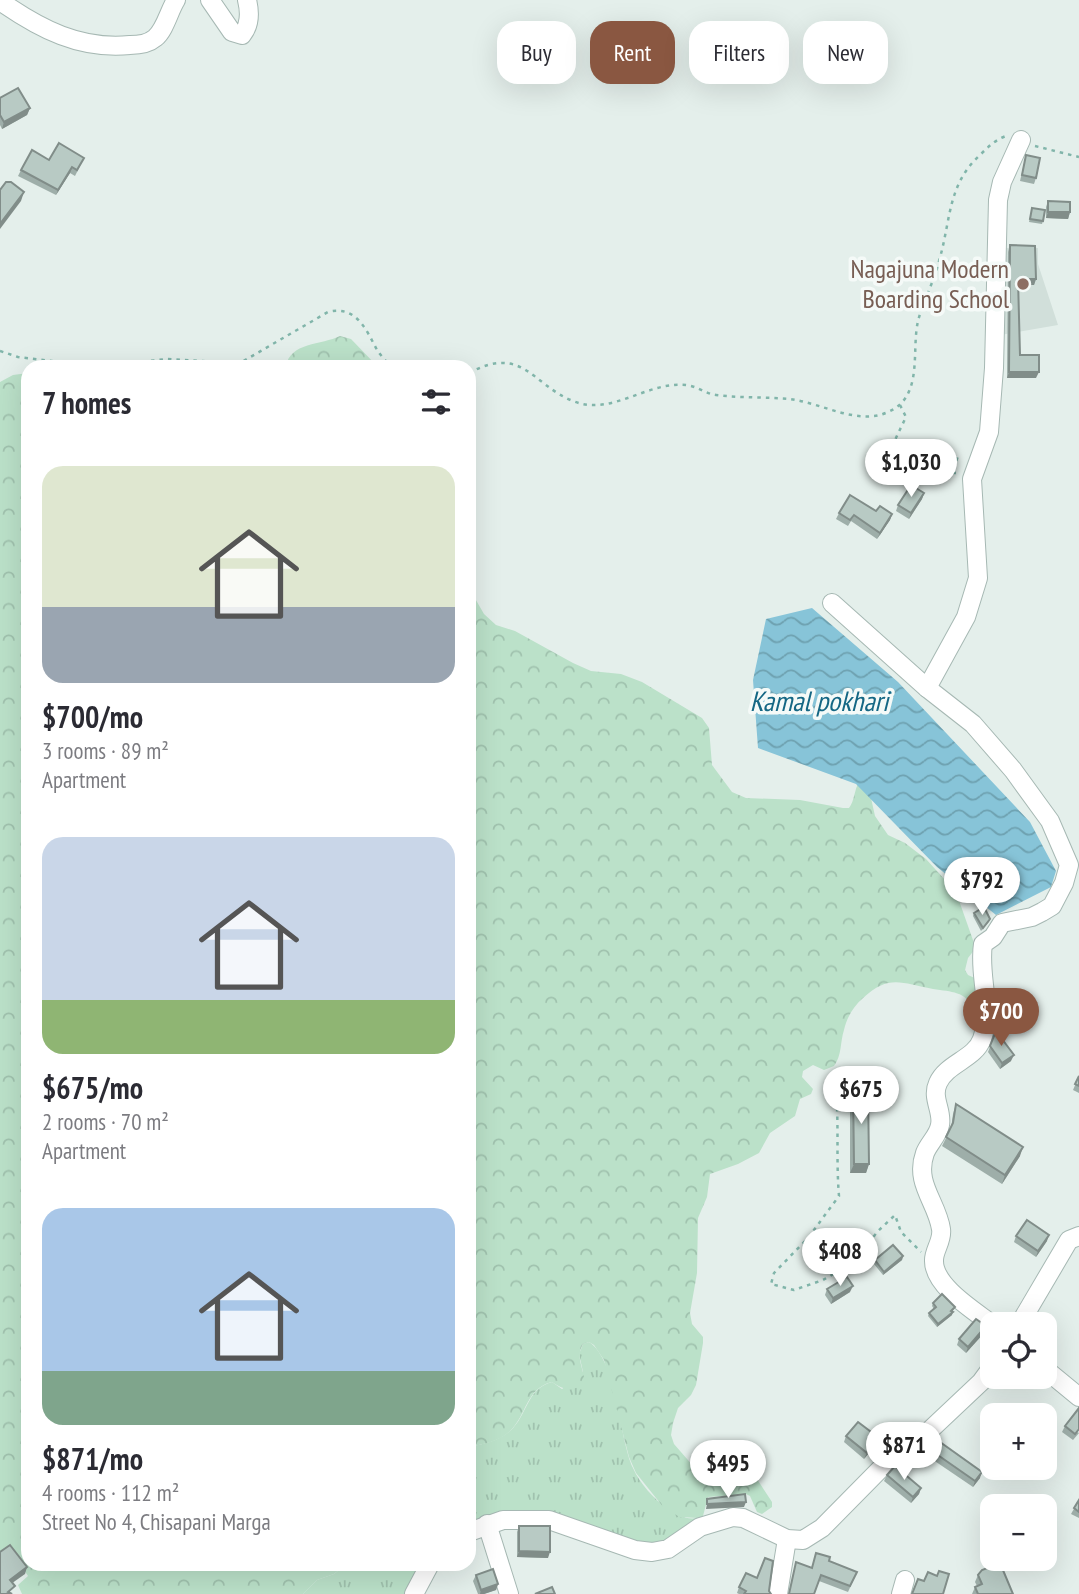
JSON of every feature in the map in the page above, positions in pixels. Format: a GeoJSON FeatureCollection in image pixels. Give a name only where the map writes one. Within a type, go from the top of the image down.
{"type":"FeatureCollection","features":[{"type":"Feature","properties":{"kind":"street"},"geometry":{"type":"LineString","coordinates":[[0,1],[36,24],[75,42],[121,46],[145,44],[158,37],[176,0]]}},
{"type":"Feature","properties":{"kind":"street"},"geometry":{"type":"LineString","coordinates":[[210,0],[232,32],[237,35],[246,31],[249,19],[247,0]]}},
{"type":"Feature","properties":{"kind":"street"},"geometry":{"type":"LineString","coordinates":[[927,688],[966,617],[978,578],[972,479],[989,432],[994,368],[998,200],[1002,182],[1021,140]]}},
{"type":"Feature","properties":{"kind":"street"},"geometry":{"type":"LineString","coordinates":[[832,603],[927,688],[973,724],[1013,770],[1050,821],[1069,865],[1064,883],[1052,906],[1032,917],[1002,923],[993,937],[983,944],[987,995],[983,1038],[976,1050],[954,1064],[938,1083],[936,1101],[941,1121],[925,1153],[922,1182],[941,1229],[933,1263],[937,1274],[954,1295],[980,1315]]}},
{"type":"Feature","properties":{"kind":"street"},"geometry":{"type":"LineString","coordinates":[[1027,1312],[1069,1240],[1079,1236]]}},
{"type":"Feature","properties":{"kind":"street"},"geometry":{"type":"LineString","coordinates":[[1057,1379],[1079,1397]]}},
{"type":"Feature","properties":{"kind":"street"},"geometry":{"type":"LineString","coordinates":[[476,1529],[503,1520],[550,1520],[646,1552],[668,1549],[700,1527],[733,1517],[743,1518],[787,1539],[803,1540],[822,1528],[897,1452],[929,1431],[980,1383]]}},
{"type":"Feature","properties":{"kind":"street"},"geometry":{"type":"LineString","coordinates":[[487,1524],[509,1594]]}},
{"type":"Feature","properties":{"kind":"street"},"geometry":{"type":"LineString","coordinates":[[778,1594],[787,1539]]}},
{"type":"Feature","properties":{"kind":"street"},"geometry":{"type":"LineString","coordinates":[[414,1594],[426,1571]]}},
{"type":"Feature","properties":{"kind":"path"},"geometry":{"type":"LineString","coordinates":[[476,371],[498,363],[522,367],[534,373],[560,395],[584,405],[602,406],[638,393],[686,385],[715,395],[789,399],[868,417],[881,415],[900,405],[911,386],[917,324],[940,259],[958,182],[971,163],[1005,136],[1041,149],[1079,157]]}},
{"type":"Feature","properties":{"kind":"path"},"geometry":{"type":"LineString","coordinates":[[245,360],[328,312],[339,310],[358,318],[385,360]]}},
{"type":"Feature","properties":{"kind":"path"},"geometry":{"type":"LineString","coordinates":[[0,351],[18,357],[43,360]]}},
{"type":"Feature","properties":{"kind":"path"},"geometry":{"type":"LineString","coordinates":[[158,360],[184,360]]}},
{"type":"Feature","properties":{"kind":"path"},"geometry":{"type":"LineString","coordinates":[[900,405],[906,417],[894,442],[914,443],[910,458],[949,452],[958,456],[952,473],[961,473],[972,479]]}},
{"type":"Feature","properties":{"kind":"path"},"geometry":{"type":"LineString","coordinates":[[836,1091],[839,1196],[808,1238],[774,1273],[771,1284],[794,1290],[834,1274],[856,1261],[877,1232],[895,1215],[901,1232],[922,1253]]}},
{"type":"Feature","properties":{"kind":"shaded area","name":"Nagajuna Modern Boarding School"},"geometry":{"type":"Polygon","coordinates":[[[1003,248],[1038,248],[1038,264],[1058,325],[1000,335],[1003,248]]]}},
{"type":"Feature","properties":{"kind":"green space"},"geometry":{"type":"Polygon","coordinates":[[[340,336],[351,339],[371,360],[288,360],[300,349],[340,336]]]}},
{"type":"Feature","properties":{"kind":"green space"},"geometry":{"type":"Polygon","coordinates":[[[21,374],[21,1565],[9,1547],[0,1552],[0,382],[21,374]]]}},
{"type":"Feature","properties":{"kind":"green space"},"geometry":{"type":"Polygon","coordinates":[[[476,600],[484,614],[496,625],[515,631],[591,671],[621,674],[642,682],[702,718],[709,728],[712,765],[732,792],[746,798],[800,800],[849,808],[859,782],[869,789],[875,816],[888,835],[905,843],[926,859],[956,892],[974,943],[975,949],[968,958],[965,970],[968,975],[979,980],[980,1009],[974,1009],[957,993],[904,983],[888,983],[872,990],[856,1005],[849,1017],[834,1066],[824,1070],[813,1065],[803,1071],[802,1077],[813,1089],[811,1094],[800,1099],[795,1116],[770,1133],[759,1153],[710,1174],[707,1197],[698,1218],[697,1273],[690,1313],[692,1324],[703,1337],[703,1343],[696,1385],[691,1395],[678,1408],[671,1435],[674,1444],[694,1467],[704,1471],[744,1470],[753,1473],[772,1502],[772,1507],[762,1514],[757,1512],[750,1496],[746,1494],[708,1497],[703,1516],[698,1518],[680,1517],[664,1508],[636,1473],[629,1457],[604,1360],[589,1342],[583,1344],[580,1353],[584,1377],[582,1383],[575,1389],[566,1389],[552,1382],[543,1385],[532,1396],[516,1425],[506,1435],[476,1445],[476,600]]]}},
{"type":"Feature","properties":{"kind":"green space"},"geometry":{"type":"Polygon","coordinates":[[[589,1342],[606,1365],[628,1455],[639,1480],[668,1509],[689,1518],[703,1516],[707,1523],[654,1549],[537,1516],[476,1527],[476,1445],[496,1440],[510,1431],[532,1396],[543,1385],[552,1382],[562,1389],[583,1372],[579,1354],[583,1344],[589,1342]]]}},
{"type":"Feature","properties":{"kind":"green space"},"geometry":{"type":"Polygon","coordinates":[[[25,1571],[338,1571],[317,1580],[303,1594],[22,1594],[18,1585],[28,1576],[25,1571]]]}},
{"type":"Feature","properties":{"kind":"green space"},"geometry":{"type":"Polygon","coordinates":[[[338,1571],[423,1571],[410,1594],[303,1594],[317,1580],[338,1571]]]}},
{"type":"Feature","properties":{"kind":"water","name":"Kamal pokhari"},"geometry":{"type":"Polygon","coordinates":[[[812,608],[898,682],[1030,822],[1056,871],[1051,887],[996,915],[937,867],[856,784],[758,748],[753,680],[766,619],[812,608]]]}},
{"type":"Feature","properties":{"kind":"building"},"geometry":{"type":"Polygon","coordinates":[[[18,88],[30,108],[4,122],[0,115],[0,98],[18,88]]]}},
{"type":"Feature","properties":{"kind":"building"},"geometry":{"type":"Polygon","coordinates":[[[59,143],[84,158],[77,170],[72,167],[58,190],[21,170],[32,150],[49,160],[59,143]]]}},
{"type":"Feature","properties":{"kind":"building"},"geometry":{"type":"Polygon","coordinates":[[[1026,155],[1040,158],[1036,178],[1022,175],[1026,155]]]}},
{"type":"Feature","properties":{"kind":"building"},"geometry":{"type":"Polygon","coordinates":[[[6,182],[11,182],[24,192],[0,224],[0,190],[6,182]]]}},
{"type":"Feature","properties":{"kind":"building"},"geometry":{"type":"Polygon","coordinates":[[[1048,201],[1070,202],[1070,212],[1048,212],[1048,201]]]}},
{"type":"Feature","properties":{"kind":"building"},"geometry":{"type":"Polygon","coordinates":[[[1032,208],[1045,210],[1043,221],[1030,219],[1032,208]]]}},
{"type":"Feature","properties":{"kind":"building"},"geometry":{"type":"Polygon","coordinates":[[[1010,245],[1035,246],[1036,279],[1018,279],[1020,355],[1039,355],[1039,372],[1009,372],[1010,245]]]}},
{"type":"Feature","properties":{"kind":"building"},"geometry":{"type":"Polygon","coordinates":[[[911,485],[924,493],[911,513],[898,505],[911,485]]]}},
{"type":"Feature","properties":{"kind":"building"},"geometry":{"type":"Polygon","coordinates":[[[850,495],[876,511],[880,506],[892,514],[880,533],[854,515],[850,520],[839,513],[850,495]]]}},
{"type":"Feature","properties":{"kind":"building"},"geometry":{"type":"Polygon","coordinates":[[[984,907],[990,919],[983,928],[974,913],[984,907]]]}},
{"type":"Feature","properties":{"kind":"building"},"geometry":{"type":"Polygon","coordinates":[[[996,1031],[1014,1055],[1002,1063],[990,1046],[996,1031]]]}},
{"type":"Feature","properties":{"kind":"building"},"geometry":{"type":"Polygon","coordinates":[[[853,1087],[868,1087],[869,1164],[854,1164],[853,1087]]]}},
{"type":"Feature","properties":{"kind":"building"},"geometry":{"type":"Polygon","coordinates":[[[956,1104],[1023,1147],[1005,1175],[946,1137],[953,1123],[956,1104]]]}},
{"type":"Feature","properties":{"kind":"building"},"geometry":{"type":"Polygon","coordinates":[[[1027,1220],[1049,1235],[1038,1251],[1016,1236],[1027,1220]]]}},
{"type":"Feature","properties":{"kind":"building"},"geometry":{"type":"Polygon","coordinates":[[[893,1245],[903,1256],[884,1272],[875,1260],[893,1245]]]}},
{"type":"Feature","properties":{"kind":"building"},"geometry":{"type":"Polygon","coordinates":[[[847,1277],[853,1286],[833,1298],[827,1289],[847,1277]]]}},
{"type":"Feature","properties":{"kind":"building"},"geometry":{"type":"Polygon","coordinates":[[[942,1294],[955,1307],[951,1311],[953,1312],[938,1324],[929,1313],[936,1307],[933,1303],[942,1294]]]}},
{"type":"Feature","properties":{"kind":"building"},"geometry":{"type":"Polygon","coordinates":[[[976,1319],[980,1322],[980,1333],[968,1347],[959,1339],[976,1319]]]}},
{"type":"Feature","properties":{"kind":"building"},"geometry":{"type":"Polygon","coordinates":[[[1079,1408],[1079,1429],[1075,1434],[1065,1426],[1079,1408]]]}},
{"type":"Feature","properties":{"kind":"building"},"geometry":{"type":"Polygon","coordinates":[[[858,1422],[879,1438],[867,1453],[846,1436],[858,1422]]]}},
{"type":"Feature","properties":{"kind":"building"},"geometry":{"type":"Polygon","coordinates":[[[933,1437],[980,1471],[980,1475],[975,1481],[922,1444],[933,1437]]]}},
{"type":"Feature","properties":{"kind":"building"},"geometry":{"type":"Polygon","coordinates":[[[895,1466],[921,1488],[913,1497],[887,1475],[895,1466]]]}},
{"type":"Feature","properties":{"kind":"building"},"geometry":{"type":"Polygon","coordinates":[[[745,1494],[746,1502],[707,1504],[707,1499],[745,1494]]]}},
{"type":"Feature","properties":{"kind":"building"},"geometry":{"type":"Polygon","coordinates":[[[519,1526],[550,1526],[550,1552],[519,1551],[519,1526]]]}},
{"type":"Feature","properties":{"kind":"building"},"geometry":{"type":"Polygon","coordinates":[[[10,1545],[21,1559],[22,1571],[10,1580],[15,1586],[8,1592],[12,1594],[0,1594],[0,1552],[10,1545]]]}},
{"type":"Feature","properties":{"kind":"building"},"geometry":{"type":"Polygon","coordinates":[[[816,1553],[830,1557],[829,1561],[857,1572],[850,1586],[821,1575],[814,1594],[789,1594],[796,1562],[812,1568],[816,1553]]]}},
{"type":"Feature","properties":{"kind":"building"},"geometry":{"type":"Polygon","coordinates":[[[765,1558],[773,1561],[769,1591],[771,1594],[744,1594],[746,1591],[739,1587],[746,1573],[757,1578],[765,1558]]]}},
{"type":"Feature","properties":{"kind":"building"},"geometry":{"type":"Polygon","coordinates":[[[493,1569],[498,1584],[481,1590],[476,1575],[493,1569]]]}},
{"type":"Feature","properties":{"kind":"building"},"geometry":{"type":"Polygon","coordinates":[[[939,1571],[949,1574],[943,1594],[912,1594],[918,1579],[924,1581],[928,1572],[937,1576],[939,1571]]]}},
{"type":"Feature","properties":{"kind":"building"},"geometry":{"type":"Polygon","coordinates":[[[981,1571],[1003,1571],[1013,1594],[978,1594],[975,1587],[982,1584],[978,1575],[981,1571]]]}},
{"type":"Feature","properties":{"kind":"building"},"geometry":{"type":"Polygon","coordinates":[[[552,1587],[555,1594],[535,1594],[552,1587]]]}},
{"type":"Feature","properties":{"kind":"place","name":"Nagajuna Modern Boarding School"},"geometry":{"type":"Point","coordinates":[1023,284]}}]}
